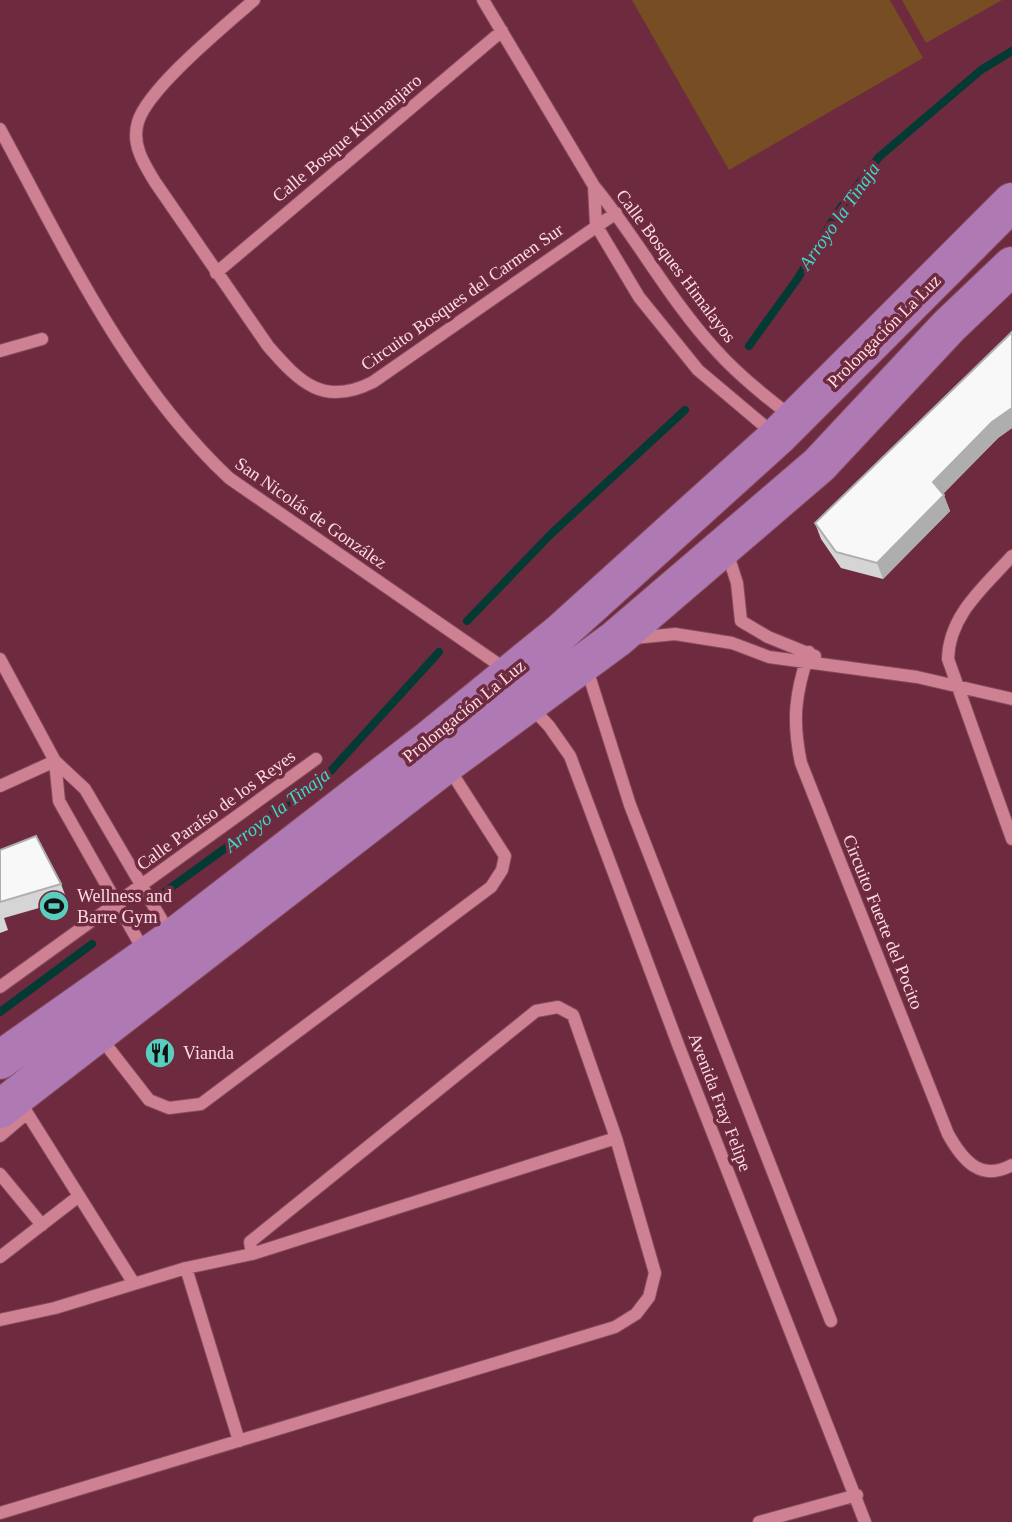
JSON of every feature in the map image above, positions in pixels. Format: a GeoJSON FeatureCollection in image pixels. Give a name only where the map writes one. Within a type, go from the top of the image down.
{"type":"FeatureCollection","features":[{"type":"Feature","properties":{"kind":"main road","name":"Prolongación La Luz"},"geometry":{"type":"LineString","coordinates":[[16,1105],[98,1034],[446,764],[603,596],[786,428],[1012,202]]}},
{"type":"Feature","properties":{"kind":"main road","name":"Prolongación La Luz"},"geometry":{"type":"LineString","coordinates":[[0,1060],[160,947],[430,740],[519,688],[584,663],[616,639],[819,465],[949,326],[1012,266]]}},
{"type":"Feature","properties":{"kind":"street","name":"Calle Bosques Himalayos"},"geometry":{"type":"LineString","coordinates":[[483,0],[594,186],[716,351],[753,388],[786,428]]}},
{"type":"Feature","properties":{"kind":"street","name":"Circuito Bosques del Carmen Sur"},"geometry":{"type":"LineString","coordinates":[[245,3],[168,80],[146,106],[138,122],[141,158],[268,346],[288,369],[313,388],[332,394],[354,392],[373,382],[616,213]]}},
{"type":"Feature","properties":{"kind":"street","name":"Calle Bosque Kilimanjaro"},"geometry":{"type":"LineString","coordinates":[[216,272],[502,32]]}},
{"type":"Feature","properties":{"kind":"street","name":"San Nicolás de González"},"geometry":{"type":"LineString","coordinates":[[0,129],[107,321],[171,417],[199,450],[229,478],[519,688]]}},
{"type":"Feature","properties":{"kind":"street","name":"Calle Bosques Himalayos"},"geometry":{"type":"LineString","coordinates":[[594,186],[596,225],[639,297],[669,338],[737,406],[786,428]]}},
{"type":"Feature","properties":{"kind":"street"},"geometry":{"type":"LineString","coordinates":[[0,351],[41,339]]}},
{"type":"Feature","properties":{"kind":"street"},"geometry":{"type":"LineString","coordinates":[[725,544],[737,583],[741,621],[732,643]]}},
{"type":"Feature","properties":{"kind":"street"},"geometry":{"type":"LineString","coordinates":[[1012,556],[978,593],[951,632],[948,659],[955,686],[1012,839]]}},
{"type":"Feature","properties":{"kind":"street"},"geometry":{"type":"LineString","coordinates":[[741,621],[807,658]]}},
{"type":"Feature","properties":{"kind":"street"},"geometry":{"type":"LineString","coordinates":[[616,639],[675,634],[732,643],[755,653],[807,658],[831,665],[955,686],[1012,699]]}},
{"type":"Feature","properties":{"kind":"street","name":"Circuito Fuerte del Pocito"},"geometry":{"type":"LineString","coordinates":[[807,658],[796,696],[794,730],[801,764],[948,1135],[971,1166],[984,1172],[1006,1168]]}},
{"type":"Feature","properties":{"kind":"street"},"geometry":{"type":"LineString","coordinates":[[0,659],[55,761],[85,789],[141,886],[160,947]]}},
{"type":"Feature","properties":{"kind":"street","name":"Avenida Fray Felipe"},"geometry":{"type":"LineString","coordinates":[[584,663],[631,805],[831,1321]]}},
{"type":"Feature","properties":{"kind":"street","name":"Avenida Fray Felipe"},"geometry":{"type":"LineString","coordinates":[[519,688],[570,756],[679,1048],[857,1495],[865,1522]]}},
{"type":"Feature","properties":{"kind":"street","name":"Calle Paraíso de los Reyes"},"geometry":{"type":"LineString","coordinates":[[0,987],[316,759]]}},
{"type":"Feature","properties":{"kind":"street"},"geometry":{"type":"LineString","coordinates":[[0,786],[55,761]]}},
{"type":"Feature","properties":{"kind":"street"},"geometry":{"type":"LineString","coordinates":[[55,761],[59,801],[116,904],[160,947]]}},
{"type":"Feature","properties":{"kind":"street"},"geometry":{"type":"LineString","coordinates":[[98,1034],[149,1100],[169,1108],[201,1104],[491,887],[502,870],[505,856],[446,764]]}},
{"type":"Feature","properties":{"kind":"street"},"geometry":{"type":"LineString","coordinates":[[0,1513],[615,1327],[636,1314],[649,1297],[655,1273],[616,1138],[573,1014],[558,1007],[536,1012],[250,1242],[252,1254]]}},
{"type":"Feature","properties":{"kind":"street"},"geometry":{"type":"LineString","coordinates":[[0,1136],[16,1105],[79,1196],[133,1282]]}},
{"type":"Feature","properties":{"kind":"street"},"geometry":{"type":"LineString","coordinates":[[0,1321],[55,1308],[133,1282],[252,1254],[616,1138]]}},
{"type":"Feature","properties":{"kind":"street"},"geometry":{"type":"LineString","coordinates":[[0,1174],[42,1225]]}},
{"type":"Feature","properties":{"kind":"street"},"geometry":{"type":"LineString","coordinates":[[0,1257],[79,1196]]}},
{"type":"Feature","properties":{"kind":"street"},"geometry":{"type":"LineString","coordinates":[[186,1268],[239,1441]]}},
{"type":"Feature","properties":{"kind":"street"},"geometry":{"type":"LineString","coordinates":[[759,1522],[857,1495]]}},
{"type":"Feature","properties":{"kind":"shaded area"},"geometry":{"type":"Polygon","coordinates":[[[632,0],[890,0],[923,58],[729,170],[632,0]]]}},
{"type":"Feature","properties":{"kind":"shaded area"},"geometry":{"type":"Polygon","coordinates":[[[902,0],[1002,0],[926,43],[902,0]]]}},
{"type":"Feature","properties":{"kind":"building"},"geometry":{"type":"Polygon","coordinates":[[[1012,332],[1012,408],[992,422],[933,482],[944,495],[877,563],[836,552],[815,523],[1012,332]]]}},
{"type":"Feature","properties":{"kind":"building"},"geometry":{"type":"Polygon","coordinates":[[[36,836],[61,884],[0,902],[0,850],[36,836]]]}},
{"type":"Feature","properties":{"kind":"waterway","name":"Arroyo la Tinaja"},"geometry":{"type":"LineString","coordinates":[[749,346],[798,278],[839,210],[879,157],[981,70],[1012,51]]}},
{"type":"Feature","properties":{"kind":"waterway","name":"Arroyo la Tinaja"},"geometry":{"type":"LineString","coordinates":[[467,621],[551,534],[685,410]]}},
{"type":"Feature","properties":{"kind":"waterway","name":"Arroyo la Tinaja"},"geometry":{"type":"LineString","coordinates":[[162,894],[328,774],[439,652]]}},
{"type":"Feature","properties":{"kind":"waterway","name":"Arroyo la Tinaja"},"geometry":{"type":"LineString","coordinates":[[0,1012],[92,944]]}},
{"type":"Feature","properties":{"kind":"place","name":"Wellness and Barre Gym"},"geometry":{"type":"Point","coordinates":[54,906]}},
{"type":"Feature","properties":{"kind":"place","name":"Vianda"},"geometry":{"type":"Point","coordinates":[160,1053]}}]}
